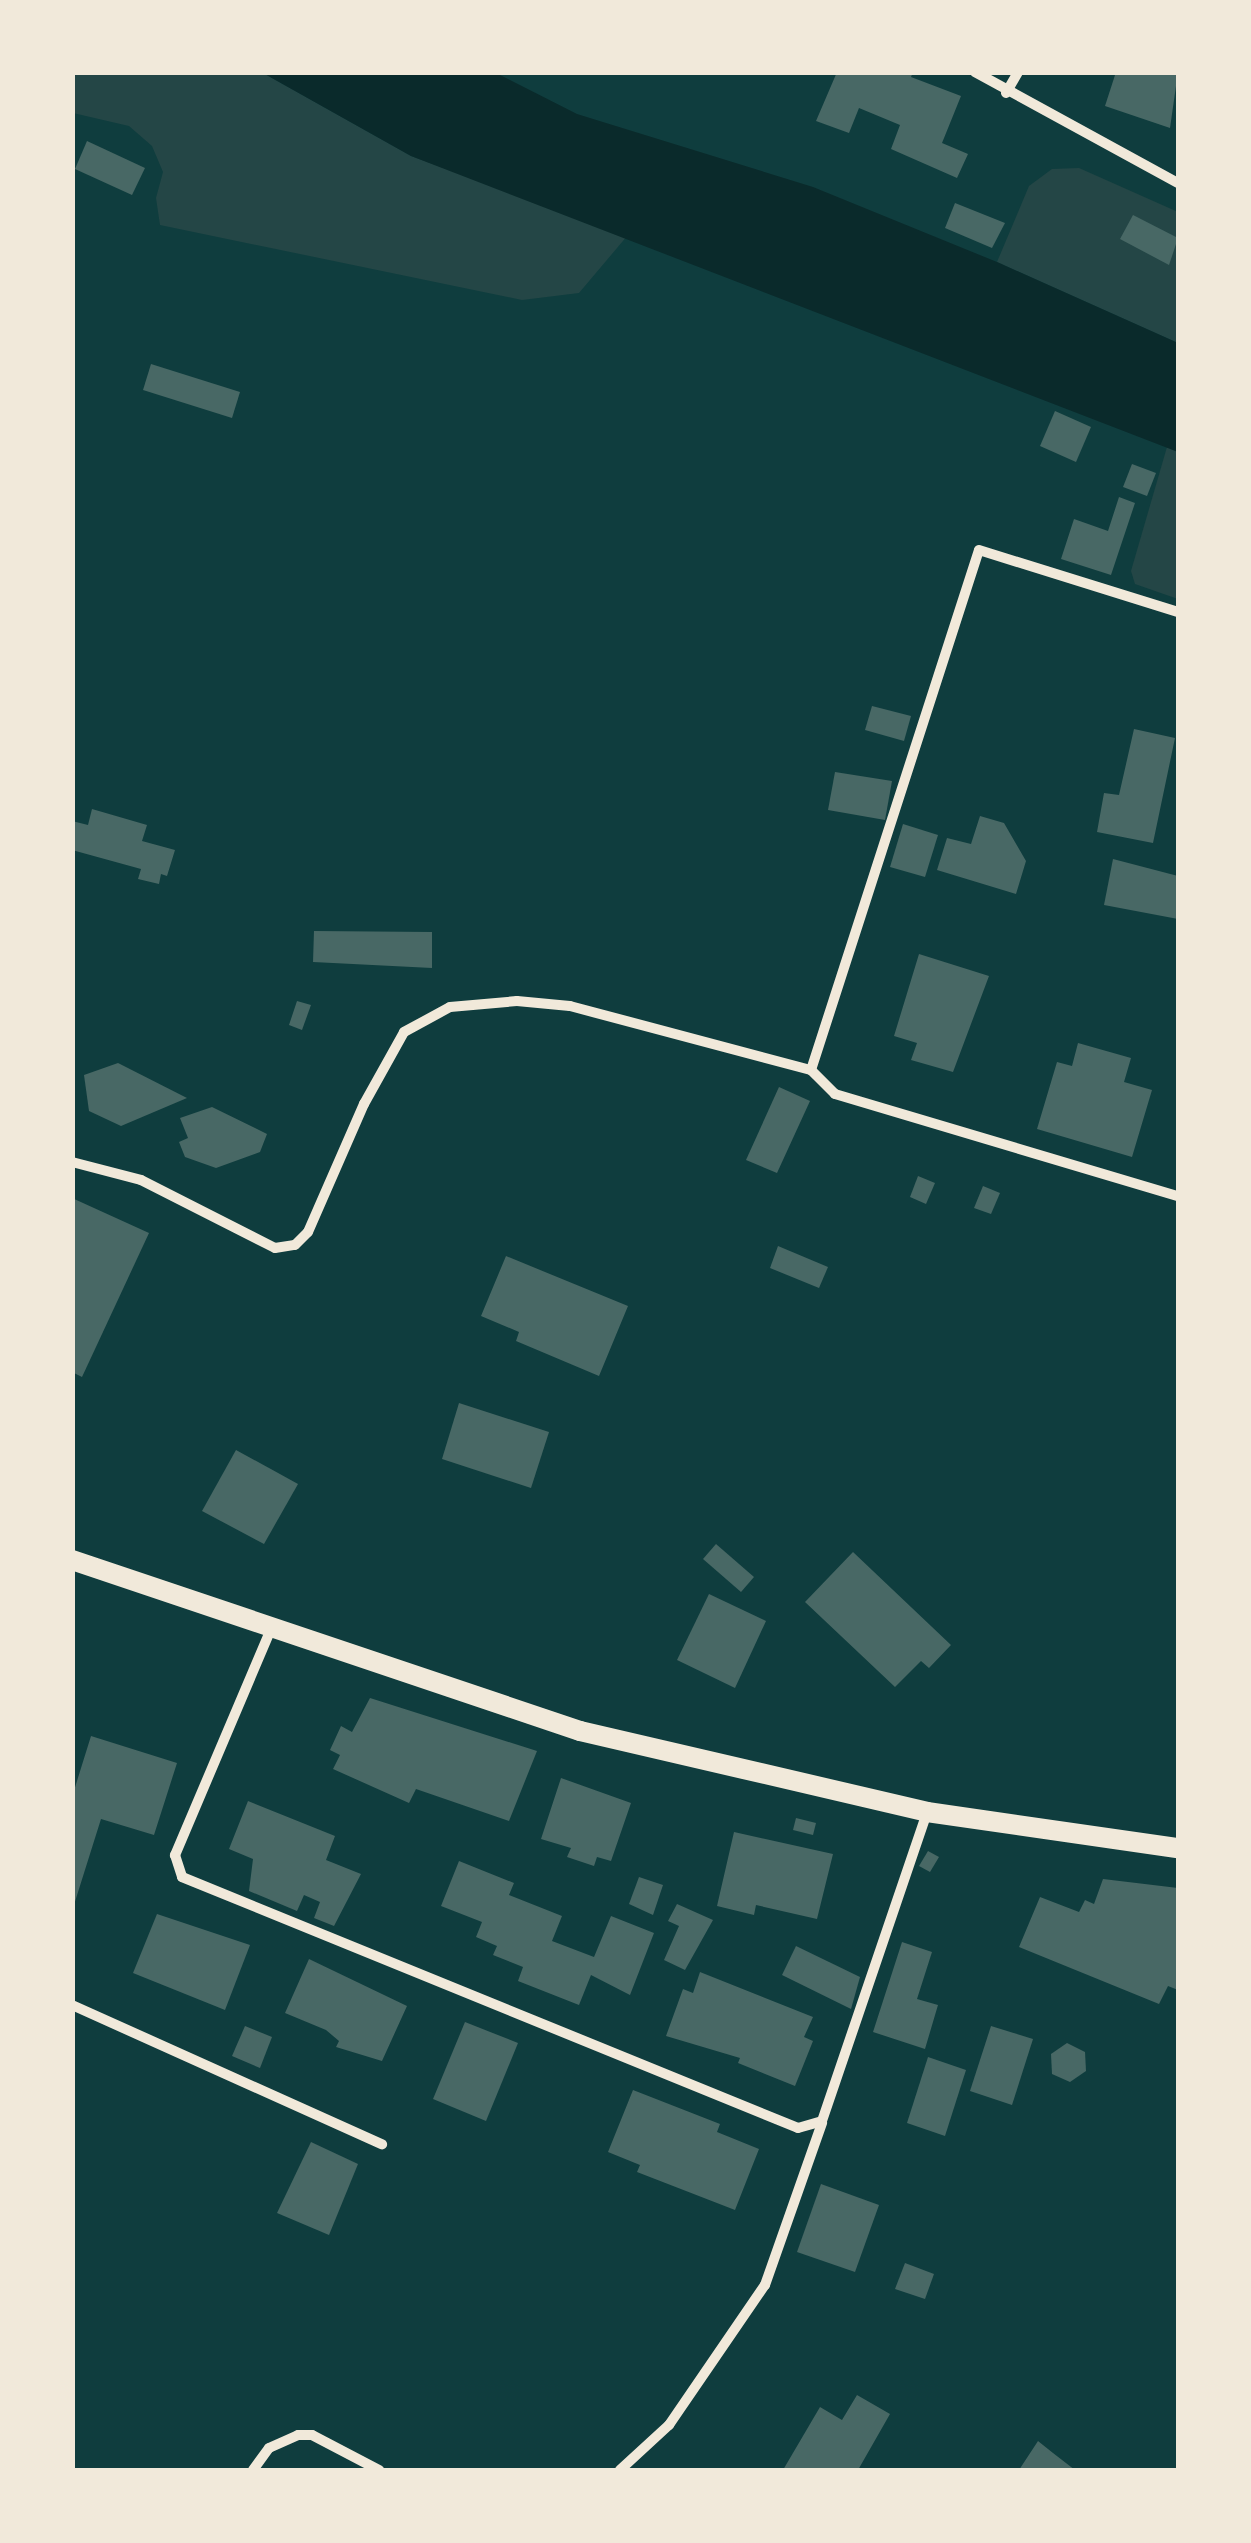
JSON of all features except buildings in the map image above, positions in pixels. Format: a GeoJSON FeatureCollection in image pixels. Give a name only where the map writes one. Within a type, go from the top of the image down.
{"type":"FeatureCollection","features":[{"type":"Feature","properties":{"kind":"main road"},"geometry":{"type":"LineString","coordinates":[[72,1560],[580,1731],[927,1812],[1178,1848]]}},
{"type":"Feature","properties":{"kind":"street"},"geometry":{"type":"LineString","coordinates":[[975,72],[1006,93],[1178,184]]}},
{"type":"Feature","properties":{"kind":"street"},"geometry":{"type":"LineString","coordinates":[[1006,93],[1018,72]]}},
{"type":"Feature","properties":{"kind":"street"},"geometry":{"type":"LineString","coordinates":[[811,1070],[979,550],[1178,612]]}},
{"type":"Feature","properties":{"kind":"street"},"geometry":{"type":"LineString","coordinates":[[72,1162],[141,1180],[275,1248],[295,1244],[308,1232],[364,1104],[404,1032],[450,1006],[518,1000],[570,1006],[811,1070],[835,1094],[1178,1196]]}},
{"type":"Feature","properties":{"kind":"street"},"geometry":{"type":"LineString","coordinates":[[271,1629],[175,1855],[182,1877],[798,2128],[822,2122]]}},
{"type":"Feature","properties":{"kind":"street"},"geometry":{"type":"LineString","coordinates":[[620,2470],[669,2425],[764,2286],[927,1812]]}},
{"type":"Feature","properties":{"kind":"street"},"geometry":{"type":"LineString","coordinates":[[72,2005],[382,2144]]}},
{"type":"Feature","properties":{"kind":"street"},"geometry":{"type":"LineString","coordinates":[[253,2470],[269,2448],[298,2435],[312,2436],[379,2470]]}},
{"type":"Feature","properties":{"kind":"shaded area"},"geometry":{"type":"Polygon","coordinates":[[[73,73],[263,73],[411,156],[628,235],[579,293],[522,300],[160,225],[156,198],[163,172],[152,146],[129,126],[73,113],[73,73]]]}},
{"type":"Feature","properties":{"kind":"shaded area"},"geometry":{"type":"Polygon","coordinates":[[[263,73],[496,73],[577,114],[813,187],[997,262],[1178,343],[1178,452],[411,156],[263,73]]]}},
{"type":"Feature","properties":{"kind":"shaded area"},"geometry":{"type":"Polygon","coordinates":[[[1079,168],[1178,212],[1178,343],[997,262],[1029,186],[1052,169],[1079,168]]]}},
{"type":"Feature","properties":{"kind":"shaded area"},"geometry":{"type":"Polygon","coordinates":[[[1167,447],[1178,452],[1178,599],[1135,584],[1131,571],[1167,447]]]}}]}
